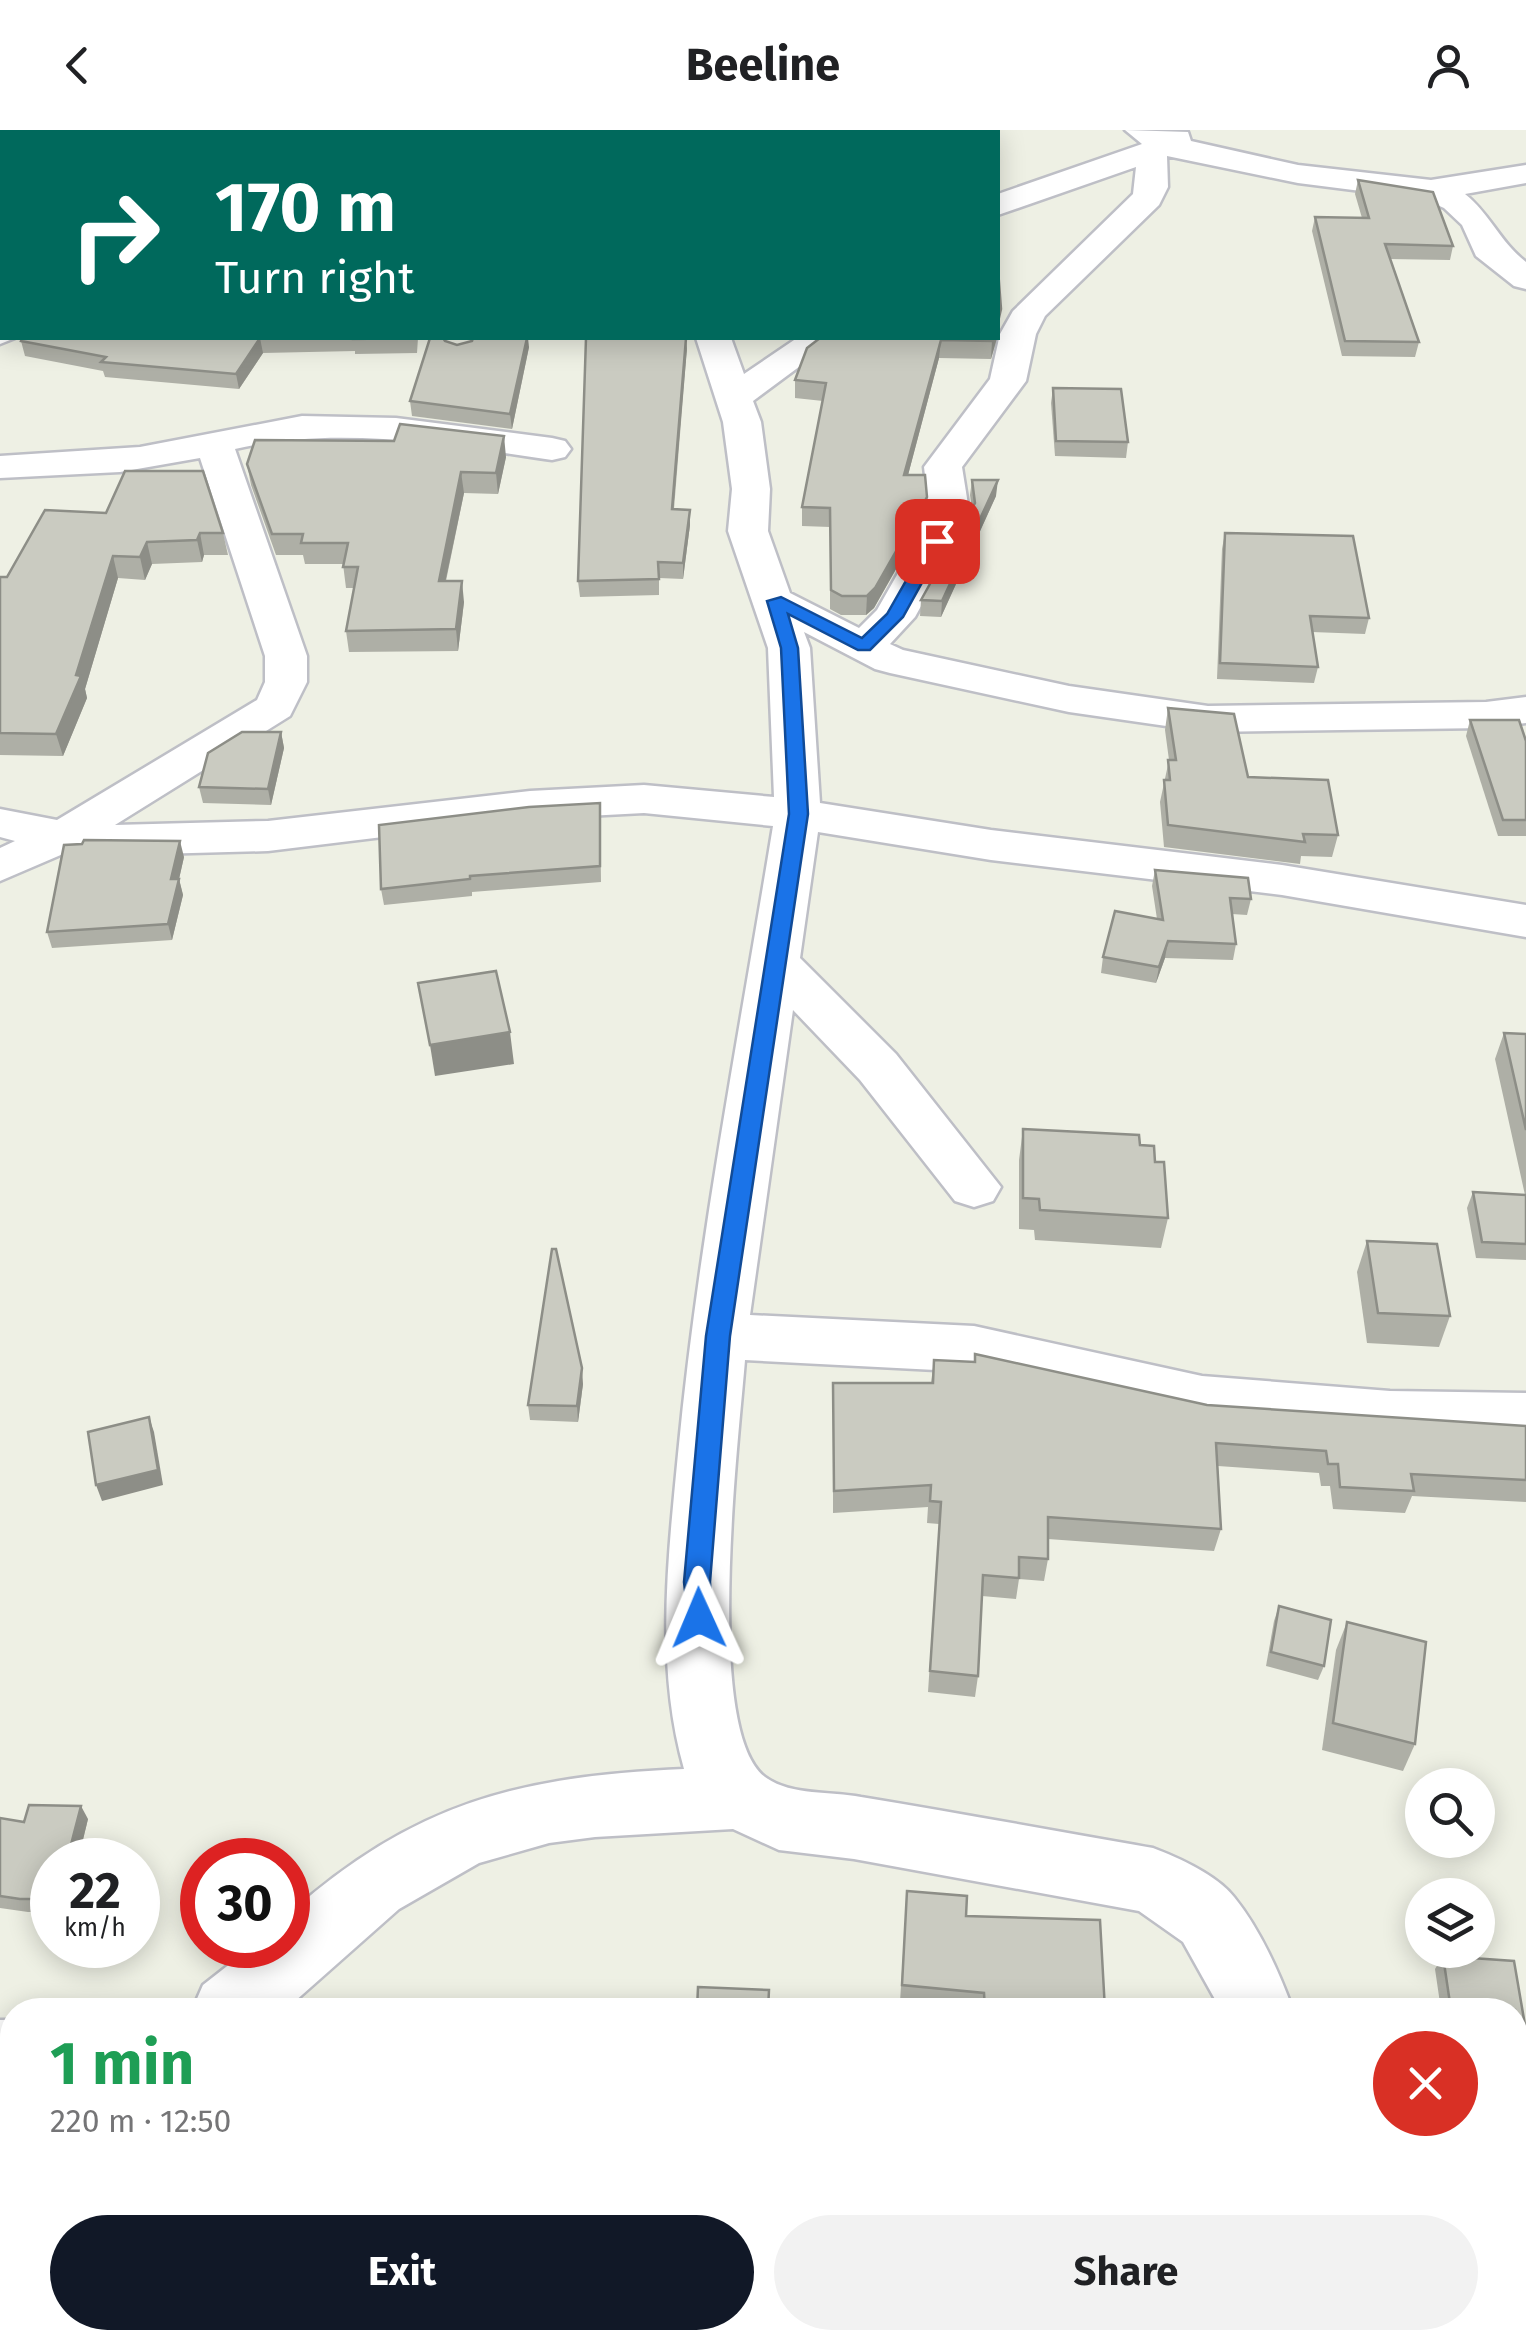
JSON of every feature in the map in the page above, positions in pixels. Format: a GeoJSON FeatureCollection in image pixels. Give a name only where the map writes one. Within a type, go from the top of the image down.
{"type":"FeatureCollection","features":[{"type":"Feature","properties":{"kind":"street"},"geometry":{"type":"LineString","coordinates":[[864,646],[894,617],[950,517],[942,482],[944,466],[960,439],[1008,381],[1018,334],[1030,312],[1148,198],[1162,139]]}},
{"type":"Feature","properties":{"kind":"street"},"geometry":{"type":"LineString","coordinates":[[1000,204],[1162,139],[1298,174],[1431,190],[1526,174]]}},
{"type":"Feature","properties":{"kind":"street"},"geometry":{"type":"LineString","coordinates":[[1431,190],[1455,201],[1477,221],[1488,249],[1526,279]]}},
{"type":"Feature","properties":{"kind":"street"},"geometry":{"type":"LineString","coordinates":[[715,340],[742,422],[751,489],[748,531],[790,648],[798,814],[718,1336],[698,1600],[704,1724],[718,1770],[740,1798],[779,1819],[870,1830],[1153,1881],[1208,1918],[1253,1998]]}},
{"type":"Feature","properties":{"kind":"street"},"geometry":{"type":"LineString","coordinates":[[733,398],[817,340]]}},
{"type":"Feature","properties":{"kind":"street"},"geometry":{"type":"LineString","coordinates":[[0,467],[85,465],[163,454],[290,428],[361,427],[552,449]]}},
{"type":"Feature","properties":{"kind":"street"},"geometry":{"type":"LineString","coordinates":[[0,866],[64,836],[275,707],[286,682],[286,656],[255,554],[213,441]]}},
{"type":"Feature","properties":{"kind":"street"},"geometry":{"type":"LineString","coordinates":[[775,601],[890,660],[1070,698],[1208,719],[1486,715],[1526,710]]}},
{"type":"Feature","properties":{"kind":"street"},"geometry":{"type":"LineString","coordinates":[[0,823],[64,836],[119,840],[268,836],[530,805],[644,799],[798,814],[991,845],[1282,880],[1526,921]]}},
{"type":"Feature","properties":{"kind":"street"},"geometry":{"type":"LineString","coordinates":[[776,963],[878,1067],[974,1187]]}},
{"type":"Feature","properties":{"kind":"street"},"geometry":{"type":"LineString","coordinates":[[718,1336],[974,1349],[1202,1400],[1390,1415],[1526,1417]]}},
{"type":"Feature","properties":{"kind":"street"},"geometry":{"type":"LineString","coordinates":[[242,1998],[376,1885],[442,1845],[497,1822],[578,1804],[740,1798]]}},
{"type":"Feature","properties":{"kind":"building"},"geometry":{"type":"Polygon","coordinates":[[[1358,180],[1433,192],[1453,246],[1385,244],[1419,342],[1345,341],[1315,217],[1369,218],[1358,180]]]}},
{"type":"Feature","properties":{"kind":"building"},"geometry":{"type":"Polygon","coordinates":[[[259,340],[236,374],[101,362],[106,357],[21,341],[259,340]]]}},
{"type":"Feature","properties":{"kind":"building"},"geometry":{"type":"Polygon","coordinates":[[[429,340],[457,345],[472,340],[527,340],[510,414],[410,401],[429,340]]]}},
{"type":"Feature","properties":{"kind":"building"},"geometry":{"type":"Polygon","coordinates":[[[586,340],[686,340],[672,509],[690,510],[683,563],[658,562],[659,579],[578,581],[586,340]]]}},
{"type":"Feature","properties":{"kind":"building"},"geometry":{"type":"Polygon","coordinates":[[[817,340],[941,340],[904,475],[925,475],[927,497],[867,596],[842,596],[831,590],[830,508],[802,507],[826,383],[795,380],[807,348],[817,340]]]}},
{"type":"Feature","properties":{"kind":"building"},"geometry":{"type":"Polygon","coordinates":[[[1053,388],[1121,389],[1128,442],[1056,441],[1053,388]]]}},
{"type":"Feature","properties":{"kind":"building"},"geometry":{"type":"Polygon","coordinates":[[[400,424],[504,436],[496,473],[461,472],[439,581],[462,581],[456,629],[346,631],[358,567],[343,567],[348,543],[301,543],[303,534],[272,534],[247,464],[255,440],[394,441],[400,424]]]}},
{"type":"Feature","properties":{"kind":"building"},"geometry":{"type":"Polygon","coordinates":[[[125,471],[203,471],[223,533],[200,533],[197,540],[147,542],[140,557],[113,556],[76,675],[81,676],[56,734],[0,733],[0,577],[7,577],[45,510],[106,513],[125,471]]]}},
{"type":"Feature","properties":{"kind":"building"},"geometry":{"type":"Polygon","coordinates":[[[972,480],[998,480],[942,601],[921,600],[975,503],[972,480]]]}},
{"type":"Feature","properties":{"kind":"building"},"geometry":{"type":"Polygon","coordinates":[[[1225,533],[1353,536],[1369,618],[1310,616],[1318,667],[1220,663],[1225,533]]]}},
{"type":"Feature","properties":{"kind":"building"},"geometry":{"type":"Polygon","coordinates":[[[1168,708],[1234,714],[1248,777],[1328,780],[1338,835],[1303,834],[1305,842],[1168,825],[1164,780],[1170,780],[1168,760],[1176,760],[1168,708]]]}},
{"type":"Feature","properties":{"kind":"building"},"geometry":{"type":"Polygon","coordinates":[[[1470,720],[1519,720],[1526,741],[1526,820],[1503,820],[1470,720]]]}},
{"type":"Feature","properties":{"kind":"building"},"geometry":{"type":"Polygon","coordinates":[[[242,732],[281,732],[268,789],[199,787],[208,753],[242,732]]]}},
{"type":"Feature","properties":{"kind":"building"},"geometry":{"type":"Polygon","coordinates":[[[600,803],[600,866],[470,876],[381,889],[379,825],[529,807],[600,803]]]}},
{"type":"Feature","properties":{"kind":"building"},"geometry":{"type":"Polygon","coordinates":[[[84,840],[180,841],[171,879],[179,879],[168,924],[47,932],[64,845],[82,844],[84,840]]]}},
{"type":"Feature","properties":{"kind":"building"},"geometry":{"type":"Polygon","coordinates":[[[1155,870],[1248,878],[1251,899],[1230,898],[1236,944],[1168,941],[1159,967],[1103,957],[1115,911],[1163,920],[1155,870]]]}},
{"type":"Feature","properties":{"kind":"building"},"geometry":{"type":"Polygon","coordinates":[[[496,971],[510,1032],[430,1045],[418,983],[496,971]]]}},
{"type":"Feature","properties":{"kind":"building"},"geometry":{"type":"Polygon","coordinates":[[[1504,1033],[1526,1034],[1526,1130],[1504,1033]]]}},
{"type":"Feature","properties":{"kind":"building"},"geometry":{"type":"Polygon","coordinates":[[[1023,1129],[1139,1135],[1140,1145],[1154,1146],[1155,1162],[1164,1162],[1168,1218],[1040,1210],[1039,1199],[1023,1198],[1023,1129]]]}},
{"type":"Feature","properties":{"kind":"building"},"geometry":{"type":"Polygon","coordinates":[[[1473,1192],[1526,1195],[1526,1244],[1482,1242],[1473,1192]]]}},
{"type":"Feature","properties":{"kind":"building"},"geometry":{"type":"Polygon","coordinates":[[[1367,1241],[1437,1244],[1450,1316],[1378,1313],[1367,1241]]]}},
{"type":"Feature","properties":{"kind":"building"},"geometry":{"type":"Polygon","coordinates":[[[552,1249],[556,1249],[582,1368],[577,1406],[528,1405],[552,1249]]]}},
{"type":"Feature","properties":{"kind":"building"},"geometry":{"type":"Polygon","coordinates":[[[975,1354],[1207,1405],[1526,1426],[1526,1480],[1411,1474],[1414,1491],[1340,1487],[1338,1464],[1328,1464],[1326,1451],[1216,1443],[1221,1529],[1048,1517],[1048,1559],[1019,1557],[1019,1578],[983,1575],[978,1676],[930,1671],[941,1502],[930,1501],[931,1485],[834,1491],[833,1383],[933,1383],[934,1360],[975,1362],[975,1354]]]}},
{"type":"Feature","properties":{"kind":"building"},"geometry":{"type":"Polygon","coordinates":[[[149,1417],[158,1470],[96,1485],[88,1432],[149,1417]]]}},
{"type":"Feature","properties":{"kind":"building"},"geometry":{"type":"Polygon","coordinates":[[[1279,1606],[1331,1620],[1324,1666],[1271,1652],[1279,1606]]]}},
{"type":"Feature","properties":{"kind":"building"},"geometry":{"type":"Polygon","coordinates":[[[1347,1622],[1426,1642],[1415,1744],[1333,1723],[1347,1622]]]}},
{"type":"Feature","properties":{"kind":"building"},"geometry":{"type":"Polygon","coordinates":[[[29,1805],[81,1806],[73,1838],[30,1838],[30,1899],[0,1896],[0,1818],[24,1822],[29,1805]]]}},
{"type":"Feature","properties":{"kind":"building"},"geometry":{"type":"Polygon","coordinates":[[[907,1891],[967,1896],[966,1916],[1100,1920],[1104,1998],[984,1998],[984,1993],[902,1985],[907,1891]]]}},
{"type":"Feature","properties":{"kind":"building"},"geometry":{"type":"Polygon","coordinates":[[[1495,1960],[1514,1961],[1520,1998],[1449,1998],[1445,1968],[1495,1968],[1495,1960]]]}},
{"type":"Feature","properties":{"kind":"building"},"geometry":{"type":"Polygon","coordinates":[[[698,1987],[769,1990],[769,1998],[698,1998],[698,1987]]]}},
{"type":"Feature","properties":{"kind":"route"},"geometry":{"type":"LineString","coordinates":[[699,1618],[697,1582],[718,1336],[798,814],[790,648],[775,601],[864,646],[894,617],[937,541]]}}]}
